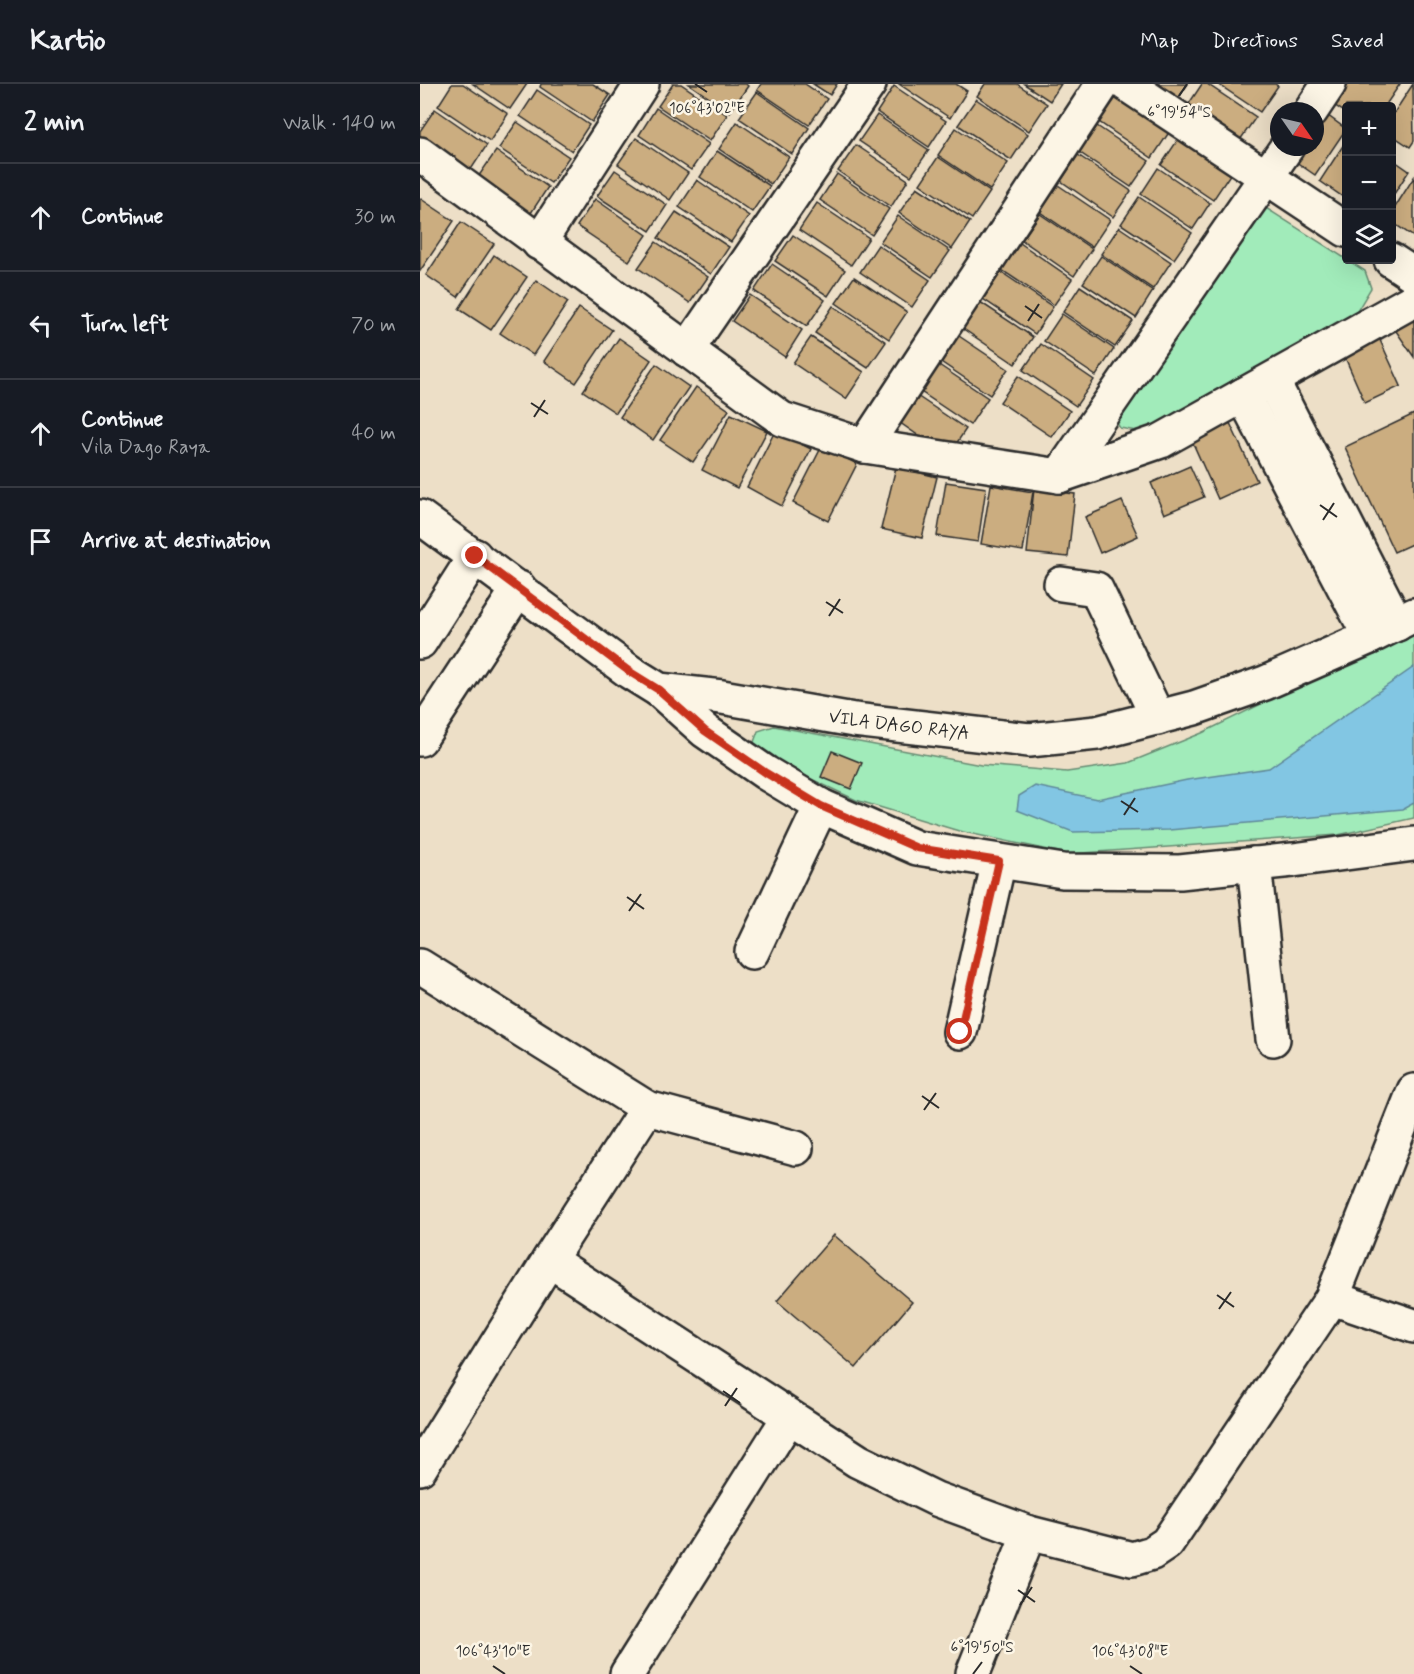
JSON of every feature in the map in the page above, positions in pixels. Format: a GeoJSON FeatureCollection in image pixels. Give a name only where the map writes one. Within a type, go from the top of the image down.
{"type":"FeatureCollection","features":[{"type":"Feature","properties":{"kind":"street"},"geometry":{"type":"LineString","coordinates":[[538,243],[642,84]]}},
{"type":"Feature","properties":{"kind":"street"},"geometry":{"type":"LineString","coordinates":[[687,350],[869,84]]}},
{"type":"Feature","properties":{"kind":"street"},"geometry":{"type":"LineString","coordinates":[[865,446],[1103,84]]}},
{"type":"Feature","properties":{"kind":"street"},"geometry":{"type":"LineString","coordinates":[[1126,84],[1342,227]]}},
{"type":"Feature","properties":{"kind":"street"},"geometry":{"type":"LineString","coordinates":[[1317,102],[1329,84]]}},
{"type":"Feature","properties":{"kind":"street"},"geometry":{"type":"LineString","coordinates":[[420,154],[538,243],[782,419],[865,446],[1059,476],[1161,441],[1414,300]]}},
{"type":"Feature","properties":{"kind":"street"},"geometry":{"type":"LineString","coordinates":[[1059,476],[1281,156]]}},
{"type":"Feature","properties":{"kind":"street"},"geometry":{"type":"LineString","coordinates":[[1396,263],[1414,275]]}},
{"type":"Feature","properties":{"kind":"street"},"geometry":{"type":"LineString","coordinates":[[1272,380],[1347,525],[1394,625]]}},
{"type":"Feature","properties":{"kind":"street"},"geometry":{"type":"LineString","coordinates":[[1243,395],[1318,541],[1394,625]]}},
{"type":"Feature","properties":{"kind":"street","name":"VILA DAGO RAYA"},"geometry":{"type":"LineString","coordinates":[[420,516],[630,672],[659,690],[722,697],[854,720],[1029,740],[1096,733],[1194,708],[1265,683],[1394,625]]}},
{"type":"Feature","properties":{"kind":"street"},"geometry":{"type":"LineString","coordinates":[[1318,541],[1347,525]]}},
{"type":"Feature","properties":{"kind":"street"},"geometry":{"type":"LineString","coordinates":[[420,642],[475,556]]}},
{"type":"Feature","properties":{"kind":"street"},"geometry":{"type":"LineString","coordinates":[[1061,584],[1096,589],[1158,718]]}},
{"type":"Feature","properties":{"kind":"street"},"geometry":{"type":"LineString","coordinates":[[420,739],[519,588]]}},
{"type":"Feature","properties":{"kind":"street"},"geometry":{"type":"LineString","coordinates":[[659,690],[705,731],[766,773],[821,806],[917,848],[1063,871],[1180,872],[1414,844]]}},
{"type":"Feature","properties":{"kind":"street"},"geometry":{"type":"LineString","coordinates":[[752,952],[821,806]]}},
{"type":"Feature","properties":{"kind":"street"},"geometry":{"type":"LineString","coordinates":[[960,1032],[999,861]]}},
{"type":"Feature","properties":{"kind":"street"},"geometry":{"type":"LineString","coordinates":[[1254,864],[1273,1039]]}},
{"type":"Feature","properties":{"kind":"street"},"geometry":{"type":"LineString","coordinates":[[420,966],[647,1108],[796,1148]]}},
{"type":"Feature","properties":{"kind":"street"},"geometry":{"type":"LineString","coordinates":[[549,1260],[858,1461],[936,1499],[1029,1533],[1132,1559],[1152,1553],[1167,1543],[1332,1298],[1414,1091]]}},
{"type":"Feature","properties":{"kind":"street"},"geometry":{"type":"LineString","coordinates":[[420,1468],[549,1260],[647,1108]]}},
{"type":"Feature","properties":{"kind":"street"},"geometry":{"type":"LineString","coordinates":[[1332,1298],[1414,1326]]}},
{"type":"Feature","properties":{"kind":"street"},"geometry":{"type":"LineString","coordinates":[[627,1674],[789,1417]]}},
{"type":"Feature","properties":{"kind":"street"},"geometry":{"type":"LineString","coordinates":[[973,1672],[1029,1533]]}},
{"type":"Feature","properties":{"kind":"green space"},"geometry":{"type":"Polygon","coordinates":[[[1258,203],[1342,256],[1342,264],[1354,264],[1365,271],[1371,288],[1356,313],[1142,432],[1120,428],[1111,414],[1258,203]]]}},
{"type":"Feature","properties":{"kind":"green space"},"geometry":{"type":"Polygon","coordinates":[[[1414,629],[1414,818],[1338,835],[1068,854],[959,831],[856,800],[760,755],[754,742],[758,731],[774,726],[981,765],[1067,772],[1128,763],[1202,733],[1414,629]]]}},
{"type":"Feature","properties":{"kind":"water"},"geometry":{"type":"Polygon","coordinates":[[[1414,667],[1414,803],[1403,809],[1169,830],[1073,832],[1017,810],[1019,796],[1035,786],[1097,799],[1187,780],[1269,768],[1414,667]]]}},
{"type":"Feature","properties":{"kind":"building"},"geometry":{"type":"Polygon","coordinates":[[[452,84],[463,84],[508,114],[490,141],[438,106],[452,84]]]}},
{"type":"Feature","properties":{"kind":"building"},"geometry":{"type":"Polygon","coordinates":[[[473,84],[527,84],[510,109],[473,84]]]}},
{"type":"Feature","properties":{"kind":"building"},"geometry":{"type":"Polygon","coordinates":[[[541,84],[593,84],[610,95],[592,122],[540,87],[541,84]]]}},
{"type":"Feature","properties":{"kind":"building"},"geometry":{"type":"Polygon","coordinates":[[[673,84],[681,84],[727,115],[710,141],[658,106],[673,84]]]}},
{"type":"Feature","properties":{"kind":"building"},"geometry":{"type":"Polygon","coordinates":[[[689,84],[746,84],[748,86],[730,112],[689,84]]]}},
{"type":"Feature","properties":{"kind":"building"},"geometry":{"type":"Polygon","coordinates":[[[761,84],[805,84],[827,99],[809,125],[757,90],[761,84]]]}},
{"type":"Feature","properties":{"kind":"building"},"geometry":{"type":"Polygon","coordinates":[[[813,84],[837,84],[830,95],[813,84]]]}},
{"type":"Feature","properties":{"kind":"building"},"geometry":{"type":"Polygon","coordinates":[[[899,84],[956,84],[967,91],[950,118],[899,84]]]}},
{"type":"Feature","properties":{"kind":"building"},"geometry":{"type":"Polygon","coordinates":[[[985,84],[1017,84],[1047,104],[1029,131],[977,96],[985,84]]]}},
{"type":"Feature","properties":{"kind":"building"},"geometry":{"type":"Polygon","coordinates":[[[1024,84],[1061,84],[1050,101],[1024,84]]]}},
{"type":"Feature","properties":{"kind":"building"},"geometry":{"type":"Polygon","coordinates":[[[1152,84],[1188,84],[1177,100],[1152,84]]]}},
{"type":"Feature","properties":{"kind":"building"},"geometry":{"type":"Polygon","coordinates":[[[1202,84],[1207,84],[1256,117],[1238,143],[1186,108],[1202,84]]]}},
{"type":"Feature","properties":{"kind":"building"},"geometry":{"type":"Polygon","coordinates":[[[1218,84],[1275,84],[1278,86],[1260,112],[1218,84]]]}},
{"type":"Feature","properties":{"kind":"building"},"geometry":{"type":"Polygon","coordinates":[[[1343,84],[1400,84],[1388,102],[1342,102],[1342,110],[1331,103],[1343,84]]]}},
{"type":"Feature","properties":{"kind":"building"},"geometry":{"type":"Polygon","coordinates":[[[1413,84],[1414,141],[1410,147],[1396,138],[1396,110],[1413,84]]]}},
{"type":"Feature","properties":{"kind":"building"},"geometry":{"type":"Polygon","coordinates":[[[894,86],[946,121],[929,147],[877,112],[894,86]]]}},
{"type":"Feature","properties":{"kind":"building"},"geometry":{"type":"Polygon","coordinates":[[[537,90],[589,125],[572,151],[520,116],[537,90]]]}},
{"type":"Feature","properties":{"kind":"building"},"geometry":{"type":"Polygon","coordinates":[[[757,92],[809,128],[792,154],[739,118],[757,92]]]}},
{"type":"Feature","properties":{"kind":"building"},"geometry":{"type":"Polygon","coordinates":[[[1117,96],[1170,131],[1152,158],[1099,122],[1117,96]]]}},
{"type":"Feature","properties":{"kind":"building"},"geometry":{"type":"Polygon","coordinates":[[[976,99],[1028,134],[1011,160],[958,125],[976,99]]]}},
{"type":"Feature","properties":{"kind":"building"},"geometry":{"type":"Polygon","coordinates":[[[656,108],[709,144],[691,170],[639,135],[656,108]]]}},
{"type":"Feature","properties":{"kind":"building"},"geometry":{"type":"Polygon","coordinates":[[[435,109],[487,145],[470,171],[420,137],[420,131],[435,109]]]}},
{"type":"Feature","properties":{"kind":"building"},"geometry":{"type":"Polygon","coordinates":[[[1324,113],[1342,126],[1342,135],[1315,175],[1289,157],[1324,156],[1324,113]]]}},
{"type":"Feature","properties":{"kind":"building"},"geometry":{"type":"Polygon","coordinates":[[[877,115],[929,150],[911,176],[859,141],[877,115]]]}},
{"type":"Feature","properties":{"kind":"building"},"geometry":{"type":"Polygon","coordinates":[[[517,122],[569,157],[551,183],[499,148],[517,122]]]}},
{"type":"Feature","properties":{"kind":"building"},"geometry":{"type":"Polygon","coordinates":[[[737,122],[789,157],[771,184],[719,149],[737,122]]]}},
{"type":"Feature","properties":{"kind":"building"},"geometry":{"type":"Polygon","coordinates":[[[1097,126],[1149,161],[1131,187],[1079,152],[1097,126]]]}},
{"type":"Feature","properties":{"kind":"building"},"geometry":{"type":"Polygon","coordinates":[[[956,128],[1008,163],[990,190],[938,155],[956,128]]]}},
{"type":"Feature","properties":{"kind":"building"},"geometry":{"type":"Polygon","coordinates":[[[636,138],[688,173],[670,200],[618,164],[636,138]]]}},
{"type":"Feature","properties":{"kind":"building"},"geometry":{"type":"Polygon","coordinates":[[[1179,138],[1231,173],[1213,200],[1161,165],[1179,138]]]}},
{"type":"Feature","properties":{"kind":"building"},"geometry":{"type":"Polygon","coordinates":[[[856,145],[908,180],[891,207],[838,171],[856,145]]]}},
{"type":"Feature","properties":{"kind":"building"},"geometry":{"type":"Polygon","coordinates":[[[1342,147],[1342,196],[1320,181],[1342,147]]]}},
{"type":"Feature","properties":{"kind":"building"},"geometry":{"type":"Polygon","coordinates":[[[496,151],[548,187],[531,213],[478,177],[496,151]]]}},
{"type":"Feature","properties":{"kind":"building"},"geometry":{"type":"Polygon","coordinates":[[[717,151],[770,186],[752,212],[700,177],[717,151]]]}},
{"type":"Feature","properties":{"kind":"building"},"geometry":{"type":"Polygon","coordinates":[[[1078,155],[1131,191],[1113,217],[1061,181],[1078,155]]]}},
{"type":"Feature","properties":{"kind":"building"},"geometry":{"type":"Polygon","coordinates":[[[938,157],[990,192],[972,219],[920,184],[938,157]]]}},
{"type":"Feature","properties":{"kind":"building"},"geometry":{"type":"Polygon","coordinates":[[[1396,162],[1409,171],[1396,191],[1396,162]]]}},
{"type":"Feature","properties":{"kind":"building"},"geometry":{"type":"Polygon","coordinates":[[[1158,168],[1210,203],[1193,229],[1141,194],[1158,168]]]}},
{"type":"Feature","properties":{"kind":"building"},"geometry":{"type":"Polygon","coordinates":[[[615,170],[667,205],[650,231],[597,196],[615,170]]]}},
{"type":"Feature","properties":{"kind":"building"},"geometry":{"type":"Polygon","coordinates":[[[837,174],[889,209],[872,235],[820,200],[837,174]]]}},
{"type":"Feature","properties":{"kind":"building"},"geometry":{"type":"Polygon","coordinates":[[[1414,177],[1414,237],[1396,225],[1396,206],[1414,177]]]}},
{"type":"Feature","properties":{"kind":"building"},"geometry":{"type":"Polygon","coordinates":[[[697,180],[749,216],[731,242],[679,207],[697,180]]]}},
{"type":"Feature","properties":{"kind":"building"},"geometry":{"type":"Polygon","coordinates":[[[1058,185],[1110,220],[1092,247],[1040,212],[1058,185]]]}},
{"type":"Feature","properties":{"kind":"building"},"geometry":{"type":"Polygon","coordinates":[[[917,187],[970,222],[952,249],[899,213],[917,187]]]}},
{"type":"Feature","properties":{"kind":"building"},"geometry":{"type":"Polygon","coordinates":[[[1139,197],[1192,233],[1174,259],[1121,224],[1139,197]]]}},
{"type":"Feature","properties":{"kind":"building"},"geometry":{"type":"Polygon","coordinates":[[[595,199],[647,235],[629,261],[577,226],[595,199]]]}},
{"type":"Feature","properties":{"kind":"building"},"geometry":{"type":"Polygon","coordinates":[[[420,200],[454,221],[420,271],[420,200]]]}},
{"type":"Feature","properties":{"kind":"building"},"geometry":{"type":"Polygon","coordinates":[[[817,203],[869,238],[851,265],[799,230],[817,203]]]}},
{"type":"Feature","properties":{"kind":"building"},"geometry":{"type":"Polygon","coordinates":[[[676,212],[729,247],[711,274],[658,238],[676,212]]]}},
{"type":"Feature","properties":{"kind":"building"},"geometry":{"type":"Polygon","coordinates":[[[1040,214],[1092,249],[1074,276],[1022,240],[1040,214]]]}},
{"type":"Feature","properties":{"kind":"building"},"geometry":{"type":"Polygon","coordinates":[[[898,216],[950,251],[932,277],[880,242],[898,216]]]}},
{"type":"Feature","properties":{"kind":"building"},"geometry":{"type":"Polygon","coordinates":[[[461,222],[494,244],[458,297],[426,275],[461,222]]]}},
{"type":"Feature","properties":{"kind":"building"},"geometry":{"type":"Polygon","coordinates":[[[1119,227],[1171,262],[1153,289],[1101,254],[1119,227]]]}},
{"type":"Feature","properties":{"kind":"building"},"geometry":{"type":"Polygon","coordinates":[[[793,235],[845,270],[828,296],[775,261],[793,235]]]}},
{"type":"Feature","properties":{"kind":"building"},"geometry":{"type":"Polygon","coordinates":[[[656,242],[708,277],[690,303],[638,268],[656,242]]]}},
{"type":"Feature","properties":{"kind":"building"},"geometry":{"type":"Polygon","coordinates":[[[1020,243],[1072,279],[1054,305],[1002,270],[1020,243]]]}},
{"type":"Feature","properties":{"kind":"building"},"geometry":{"type":"Polygon","coordinates":[[[878,245],[930,280],[912,307],[860,272],[878,245]]]}},
{"type":"Feature","properties":{"kind":"building"},"geometry":{"type":"Polygon","coordinates":[[[494,255],[527,277],[491,330],[459,309],[494,255]]]}},
{"type":"Feature","properties":{"kind":"building"},"geometry":{"type":"Polygon","coordinates":[[[1101,256],[1153,291],[1136,318],[1083,283],[1101,256]]]}},
{"type":"Feature","properties":{"kind":"building"},"geometry":{"type":"Polygon","coordinates":[[[772,264],[825,300],[807,326],[754,291],[772,264]]]}},
{"type":"Feature","properties":{"kind":"building"},"geometry":{"type":"Polygon","coordinates":[[[1001,272],[1053,307],[1035,334],[983,299],[1001,272]]]}},
{"type":"Feature","properties":{"kind":"building"},"geometry":{"type":"Polygon","coordinates":[[[854,277],[907,312],[889,339],[836,303],[854,277]]]}},
{"type":"Feature","properties":{"kind":"building"},"geometry":{"type":"Polygon","coordinates":[[[536,280],[568,302],[533,355],[500,333],[536,280]]]}},
{"type":"Feature","properties":{"kind":"building"},"geometry":{"type":"Polygon","coordinates":[[[1080,286],[1133,321],[1115,347],[1063,312],[1080,286]]]}},
{"type":"Feature","properties":{"kind":"building"},"geometry":{"type":"Polygon","coordinates":[[[750,295],[802,330],[785,357],[732,321],[750,295]]]}},
{"type":"Feature","properties":{"kind":"building"},"geometry":{"type":"Polygon","coordinates":[[[980,302],[1033,337],[1015,364],[962,328],[980,302]]]}},
{"type":"Feature","properties":{"kind":"building"},"geometry":{"type":"Polygon","coordinates":[[[833,306],[886,342],[868,368],[815,333],[833,306]]]}},
{"type":"Feature","properties":{"kind":"building"},"geometry":{"type":"Polygon","coordinates":[[[579,308],[612,330],[576,383],[544,361],[579,308]]]}},
{"type":"Feature","properties":{"kind":"building"},"geometry":{"type":"Polygon","coordinates":[[[1062,314],[1114,349],[1096,376],[1044,341],[1062,314]]]}},
{"type":"Feature","properties":{"kind":"building"},"geometry":{"type":"Polygon","coordinates":[[[1414,318],[1414,357],[1396,331],[1414,318]]]}},
{"type":"Feature","properties":{"kind":"building"},"geometry":{"type":"Polygon","coordinates":[[[956,334],[1008,369],[990,395],[938,360],[956,334]]]}},
{"type":"Feature","properties":{"kind":"building"},"geometry":{"type":"Polygon","coordinates":[[[811,337],[864,372],[846,399],[793,363],[811,337]]]}},
{"type":"Feature","properties":{"kind":"building"},"geometry":{"type":"Polygon","coordinates":[[[619,338],[651,360],[616,413],[583,391],[619,338]]]}},
{"type":"Feature","properties":{"kind":"building"},"geometry":{"type":"Polygon","coordinates":[[[1379,338],[1401,386],[1365,403],[1344,355],[1379,338]]]}},
{"type":"Feature","properties":{"kind":"building"},"geometry":{"type":"Polygon","coordinates":[[[1041,344],[1094,380],[1076,406],[1023,370],[1041,344]]]}},
{"type":"Feature","properties":{"kind":"building"},"geometry":{"type":"Polygon","coordinates":[[[936,363],[988,398],[970,425],[918,390],[936,363]]]}},
{"type":"Feature","properties":{"kind":"building"},"geometry":{"type":"Polygon","coordinates":[[[656,364],[689,387],[653,440],[620,417],[656,364]]]}},
{"type":"Feature","properties":{"kind":"building"},"geometry":{"type":"Polygon","coordinates":[[[1018,376],[1070,411],[1052,437],[1000,402],[1018,376]]]}},
{"type":"Feature","properties":{"kind":"building"},"geometry":{"type":"Polygon","coordinates":[[[696,387],[729,410],[693,462],[660,440],[696,387]]]}},
{"type":"Feature","properties":{"kind":"building"},"geometry":{"type":"Polygon","coordinates":[[[914,394],[966,429],[948,456],[896,420],[914,394]]]}},
{"type":"Feature","properties":{"kind":"building"},"geometry":{"type":"Polygon","coordinates":[[[731,414],[767,431],[737,488],[702,470],[731,414]]]}},
{"type":"Feature","properties":{"kind":"building"},"geometry":{"type":"Polygon","coordinates":[[[1414,414],[1414,543],[1394,552],[1345,447],[1414,414]]]}},
{"type":"Feature","properties":{"kind":"building"},"geometry":{"type":"Polygon","coordinates":[[[1230,423],[1257,481],[1218,499],[1192,441],[1230,423]]]}},
{"type":"Feature","properties":{"kind":"building"},"geometry":{"type":"Polygon","coordinates":[[[775,431],[811,449],[782,506],[747,487],[775,431]]]}},
{"type":"Feature","properties":{"kind":"building"},"geometry":{"type":"Polygon","coordinates":[[[822,446],[857,464],[828,521],[793,503],[822,446]]]}},
{"type":"Feature","properties":{"kind":"building"},"geometry":{"type":"Polygon","coordinates":[[[1190,466],[1204,497],[1164,514],[1151,483],[1190,466]]]}},
{"type":"Feature","properties":{"kind":"building"},"geometry":{"type":"Polygon","coordinates":[[[896,467],[937,477],[922,538],[881,529],[896,467]]]}},
{"type":"Feature","properties":{"kind":"building"},"geometry":{"type":"Polygon","coordinates":[[[946,482],[986,488],[978,542],[937,536],[946,482]]]}},
{"type":"Feature","properties":{"kind":"building"},"geometry":{"type":"Polygon","coordinates":[[[991,485],[1033,492],[1023,551],[981,544],[991,485]]]}},
{"type":"Feature","properties":{"kind":"building"},"geometry":{"type":"Polygon","coordinates":[[[1034,489],[1075,494],[1068,557],[1027,553],[1034,489]]]}},
{"type":"Feature","properties":{"kind":"building"},"geometry":{"type":"Polygon","coordinates":[[[1122,501],[1138,536],[1100,553],[1085,517],[1122,501]]]}},
{"type":"Feature","properties":{"kind":"building"},"geometry":{"type":"Polygon","coordinates":[[[832,751],[862,763],[851,789],[821,777],[832,751]]]}},
{"type":"Feature","properties":{"kind":"building"},"geometry":{"type":"Polygon","coordinates":[[[834,1235],[912,1302],[856,1368],[777,1301],[834,1235]]]}},
{"type":"Feature","properties":{"kind":"route"},"geometry":{"type":"LineString","coordinates":[[475,556],[630,672],[659,690],[705,731],[766,773],[821,806],[917,848],[999,861],[960,1032]]}}]}
